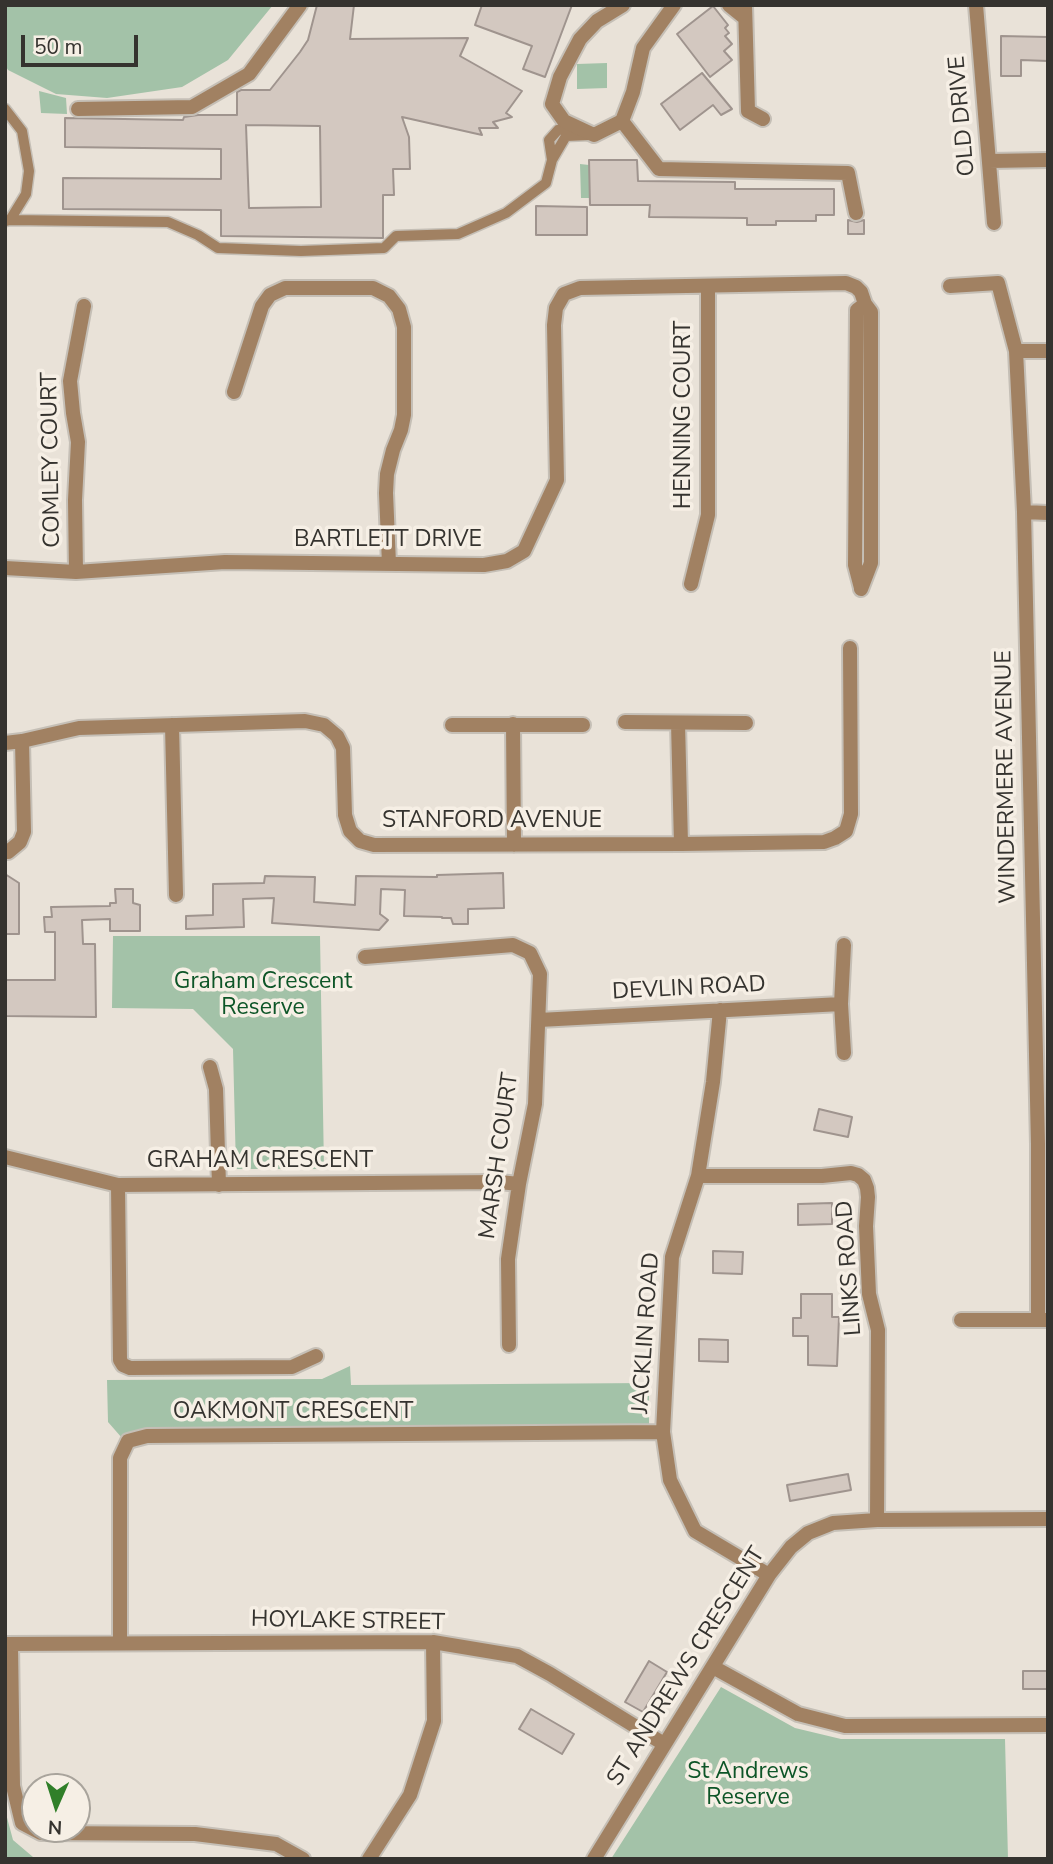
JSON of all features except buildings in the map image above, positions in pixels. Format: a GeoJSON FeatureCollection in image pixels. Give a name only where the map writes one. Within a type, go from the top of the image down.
{"type":"FeatureCollection","features":[{"type":"Feature","properties":{"kind":"street"},"geometry":{"type":"LineString","coordinates":[[78,109],[192,107],[248,74],[300,5]]}},
{"type":"Feature","properties":{"kind":"street"},"geometry":{"type":"LineString","coordinates":[[623,5],[597,21],[580,39],[560,77],[552,104],[564,121],[594,135],[622,121],[633,92],[643,48],[674,5]]}},
{"type":"Feature","properties":{"kind":"street"},"geometry":{"type":"LineString","coordinates":[[729,5],[745,12],[748,111],[763,119]]}},
{"type":"Feature","properties":{"kind":"street","name":"OLD DRIVE"},"geometry":{"type":"LineString","coordinates":[[976,5],[994,223]]}},
{"type":"Feature","properties":{"kind":"street"},"geometry":{"type":"LineString","coordinates":[[622,121],[659,169],[848,173],[856,213]]}},
{"type":"Feature","properties":{"kind":"street"},"geometry":{"type":"LineString","coordinates":[[989,161],[1048,160]]}},
{"type":"Feature","properties":{"kind":"street","name":"BARTLETT DRIVE"},"geometry":{"type":"LineString","coordinates":[[5,568],[76,572],[225,562],[484,565],[507,561],[524,551],[557,480],[554,325],[556,308],[564,294],[580,288],[846,283],[861,292],[865,304]]}},
{"type":"Feature","properties":{"kind":"street","name":"WINDERMERE AVENUE"},"geometry":{"type":"LineString","coordinates":[[950,286],[998,283],[1016,351],[1024,512],[1043,1144],[1043,1320]]}},
{"type":"Feature","properties":{"kind":"street","name":"HENNING COURT"},"geometry":{"type":"LineString","coordinates":[[691,584],[708,515],[708,286]]}},
{"type":"Feature","properties":{"kind":"street"},"geometry":{"type":"LineString","coordinates":[[234,392],[262,306],[270,295],[285,288],[373,288],[389,296],[399,309],[404,327],[404,415],[387,474],[389,564]]}},
{"type":"Feature","properties":{"kind":"street"},"geometry":{"type":"LineString","coordinates":[[865,304],[871,312],[871,564],[861,589],[855,565],[857,310],[865,304]]}},
{"type":"Feature","properties":{"kind":"street","name":"COMLEY COURT"},"geometry":{"type":"LineString","coordinates":[[76,572],[75,500],[78,442],[69,382],[84,306]]}},
{"type":"Feature","properties":{"kind":"street"},"geometry":{"type":"LineString","coordinates":[[1016,351],[1048,351]]}},
{"type":"Feature","properties":{"kind":"street"},"geometry":{"type":"LineString","coordinates":[[1024,512],[1048,513]]}},
{"type":"Feature","properties":{"kind":"street","name":"STANFORD AVENUE"},"geometry":{"type":"LineString","coordinates":[[5,743],[79,728],[305,721],[324,725],[337,736],[343,748],[345,815],[350,831],[360,841],[374,845],[824,842],[846,831],[851,814],[850,648]]}},
{"type":"Feature","properties":{"kind":"street"},"geometry":{"type":"LineString","coordinates":[[625,722],[746,723]]}},
{"type":"Feature","properties":{"kind":"street"},"geometry":{"type":"LineString","coordinates":[[678,723],[681,844]]}},
{"type":"Feature","properties":{"kind":"street"},"geometry":{"type":"LineString","coordinates":[[452,724],[583,725]]}},
{"type":"Feature","properties":{"kind":"street"},"geometry":{"type":"LineString","coordinates":[[513,724],[514,845]]}},
{"type":"Feature","properties":{"kind":"street"},"geometry":{"type":"LineString","coordinates":[[172,725],[176,895]]}},
{"type":"Feature","properties":{"kind":"street"},"geometry":{"type":"LineString","coordinates":[[5,852],[20,842],[24,832],[22,741]]}},
{"type":"Feature","properties":{"kind":"street","name":"MARSH COURT"},"geometry":{"type":"LineString","coordinates":[[365,957],[513,945],[530,953],[540,974],[535,1104],[508,1259],[509,1345]]}},
{"type":"Feature","properties":{"kind":"street"},"geometry":{"type":"LineString","coordinates":[[844,945],[841,1004],[844,1053]]}},
{"type":"Feature","properties":{"kind":"street","name":"DEVLIN ROAD"},"geometry":{"type":"LineString","coordinates":[[539,1020],[841,1004]]}},
{"type":"Feature","properties":{"kind":"street","name":"JACKLIN ROAD"},"geometry":{"type":"LineString","coordinates":[[720,1010],[713,1082],[698,1176],[672,1257],[663,1432],[670,1480],[695,1531],[769,1575]]}},
{"type":"Feature","properties":{"kind":"street"},"geometry":{"type":"LineString","coordinates":[[209,1067],[216,1088],[219,1185]]}},
{"type":"Feature","properties":{"kind":"street","name":"GRAHAM CRESCENT"},"geometry":{"type":"LineString","coordinates":[[5,1157],[118,1185],[519,1184]]}},
{"type":"Feature","properties":{"kind":"street","name":"LINKS ROAD"},"geometry":{"type":"LineString","coordinates":[[698,1176],[851,1174],[864,1180],[868,1197],[866,1226],[869,1294],[878,1331],[877,1520]]}},
{"type":"Feature","properties":{"kind":"street"},"geometry":{"type":"LineString","coordinates":[[118,1185],[120,1360],[123,1365],[130,1368],[292,1367],[316,1356]]}},
{"type":"Feature","properties":{"kind":"street"},"geometry":{"type":"LineString","coordinates":[[961,1320],[1043,1320]]}},
{"type":"Feature","properties":{"kind":"street","name":"OAKMONT CRESCENT"},"geometry":{"type":"LineString","coordinates":[[120,1643],[120,1458],[128,1441],[148,1436],[663,1432]]}},
{"type":"Feature","properties":{"kind":"street","name":"ST ANDREWS CRESCENT"},"geometry":{"type":"LineString","coordinates":[[594,1859],[769,1575],[791,1547],[808,1533],[833,1523],[877,1520],[1048,1519]]}},
{"type":"Feature","properties":{"kind":"street"},"geometry":{"type":"LineString","coordinates":[[369,1859],[410,1795],[434,1721],[433,1642]]}},
{"type":"Feature","properties":{"kind":"street","name":"HOYLAKE STREET"},"geometry":{"type":"LineString","coordinates":[[8,1644],[433,1642],[517,1657],[550,1674],[664,1744]]}},
{"type":"Feature","properties":{"kind":"street"},"geometry":{"type":"LineString","coordinates":[[8,1644],[13,1786],[22,1823],[41,1833],[195,1834],[276,1844],[303,1859]]}},
{"type":"Feature","properties":{"kind":"street"},"geometry":{"type":"LineString","coordinates":[[713,1667],[798,1714],[845,1726],[1048,1725]]}},
{"type":"Feature","properties":{"kind":"lane"},"geometry":{"type":"LineString","coordinates":[[5,109],[22,131],[29,171],[26,194],[8,220]]}},
{"type":"Feature","properties":{"kind":"lane"},"geometry":{"type":"LineString","coordinates":[[552,160],[549,140],[558,130],[576,126]]}},
{"type":"Feature","properties":{"kind":"lane"},"geometry":{"type":"LineString","coordinates":[[8,220],[168,222],[198,235],[218,248],[302,251],[384,248],[396,236],[458,234],[506,213],[546,183],[552,160],[566,136],[594,135]]}},
{"type":"Feature","properties":{"kind":"green space"},"geometry":{"type":"Polygon","coordinates":[[[5,5],[273,5],[228,60],[182,87],[107,98],[56,94],[8,70],[5,65],[5,5]]]}},
{"type":"Feature","properties":{"kind":"green space"},"geometry":{"type":"Polygon","coordinates":[[[607,63],[607,88],[577,89],[577,64],[607,63]]]}},
{"type":"Feature","properties":{"kind":"green space"},"geometry":{"type":"Polygon","coordinates":[[[39,91],[66,98],[67,114],[41,113],[39,91]]]}},
{"type":"Feature","properties":{"kind":"green space"},"geometry":{"type":"Polygon","coordinates":[[[580,164],[589,165],[590,198],[581,198],[580,164]]]}},
{"type":"Feature","properties":{"kind":"green space","name":"Graham Crescent Reserve"},"geometry":{"type":"Polygon","coordinates":[[[113,936],[320,936],[324,1169],[236,1169],[233,1049],[193,1009],[112,1008],[113,936]]]}},
{"type":"Feature","properties":{"kind":"green space"},"geometry":{"type":"Polygon","coordinates":[[[350,1366],[351,1385],[649,1383],[649,1426],[122,1438],[108,1422],[107,1380],[322,1379],[350,1366]]]}},
{"type":"Feature","properties":{"kind":"green space","name":"St Andrews Reserve"},"geometry":{"type":"Polygon","coordinates":[[[721,1687],[795,1728],[841,1739],[1005,1739],[1008,1859],[611,1859],[721,1687]]]}},
{"type":"Feature","properties":{"kind":"green space"},"geometry":{"type":"Polygon","coordinates":[[[5,1810],[13,1840],[33,1857],[5,1857],[5,1810]]]}}]}
